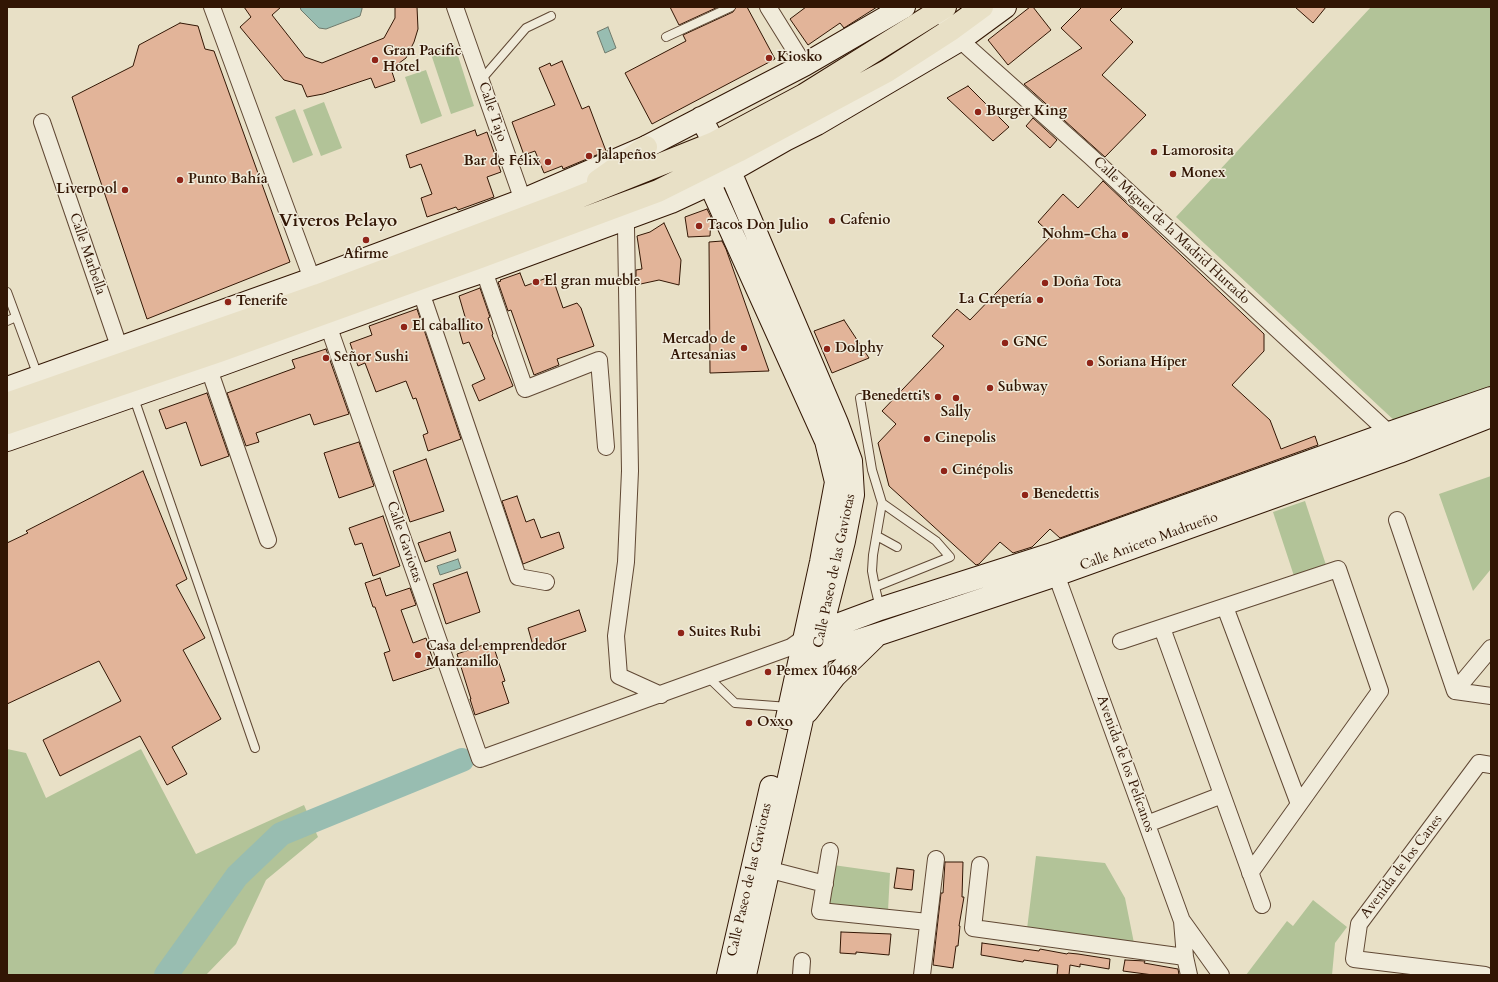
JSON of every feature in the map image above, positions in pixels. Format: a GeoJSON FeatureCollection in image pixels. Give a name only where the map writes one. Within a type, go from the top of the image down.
{"type":"FeatureCollection","features":[{"type":"Feature","properties":{"kind":"main road"},"geometry":{"type":"LineString","coordinates":[[7,388],[37,373],[58,370],[120,350],[311,298],[524,204],[646,147],[904,7]]}},
{"type":"Feature","properties":{"kind":"main road"},"geometry":{"type":"LineString","coordinates":[[7,404],[120,350],[310,276],[524,204],[569,201],[702,168],[722,158],[804,95],[947,19],[982,7]]}},
{"type":"Feature","properties":{"kind":"main road"},"geometry":{"type":"LineString","coordinates":[[7,423],[234,346],[590,217],[658,190],[722,158],[785,140],[817,124],[947,19],[1005,7]]}},
{"type":"Feature","properties":{"kind":"main road","name":"Calle Paseo de las Gaviotas"},"geometry":{"type":"LineString","coordinates":[[701,118],[722,158],[851,461],[853,495],[833,587],[807,644]]}},
{"type":"Feature","properties":{"kind":"main road","name":"Calle Paseo de las Gaviotas"},"geometry":{"type":"LineString","coordinates":[[682,128],[702,168],[826,441],[836,482],[796,713],[761,867],[728,975]]}},
{"type":"Feature","properties":{"kind":"main road"},"geometry":{"type":"LineString","coordinates":[[569,201],[646,147]]}},
{"type":"Feature","properties":{"kind":"main road"},"geometry":{"type":"LineString","coordinates":[[7,440],[421,292],[484,271],[671,202],[702,168]]}},
{"type":"Feature","properties":{"kind":"main road"},"geometry":{"type":"LineString","coordinates":[[60,406],[126,398]]}},
{"type":"Feature","properties":{"kind":"main road","name":"Calle Aniceto Madrueño"},"geometry":{"type":"LineString","coordinates":[[807,644],[876,635],[1389,433],[1491,398]]}},
{"type":"Feature","properties":{"kind":"main road"},"geometry":{"type":"LineString","coordinates":[[7,434],[38,413]]}},
{"type":"Feature","properties":{"kind":"main road","name":"Calle Aniceto Madrueño"},"geometry":{"type":"LineString","coordinates":[[807,644],[856,618],[880,608],[1052,565],[1398,452],[1491,416]]}},
{"type":"Feature","properties":{"kind":"main road"},"geometry":{"type":"LineString","coordinates":[[833,587],[842,604],[856,618]]}},
{"type":"Feature","properties":{"kind":"main road"},"geometry":{"type":"LineString","coordinates":[[796,713],[876,635]]}},
{"type":"Feature","properties":{"kind":"main road","name":"Calle Paseo de las Gaviotas"},"geometry":{"type":"LineString","coordinates":[[745,975],[761,867]]}},
{"type":"Feature","properties":{"kind":"street"},"geometry":{"type":"LineString","coordinates":[[212,7],[310,276]]}},
{"type":"Feature","properties":{"kind":"street","name":"Calle Tajo"},"geometry":{"type":"LineString","coordinates":[[455,7],[524,204]]}},
{"type":"Feature","properties":{"kind":"street"},"geometry":{"type":"LineString","coordinates":[[768,7],[802,61]]}},
{"type":"Feature","properties":{"kind":"street"},"geometry":{"type":"LineString","coordinates":[[524,204],[643,140],[802,61],[888,7]]}},
{"type":"Feature","properties":{"kind":"street","name":"Calle Miguel de la Madrid Hurtado"},"geometry":{"type":"LineString","coordinates":[[947,19],[1097,162],[1389,433],[1398,452]]}},
{"type":"Feature","properties":{"kind":"street","name":"Calle Marbella"},"geometry":{"type":"LineString","coordinates":[[42,122],[120,350]]}},
{"type":"Feature","properties":{"kind":"street"},"geometry":{"type":"LineString","coordinates":[[624,220],[626,227],[630,471],[626,562],[616,636],[619,676],[661,695],[708,677],[807,644]]}},
{"type":"Feature","properties":{"kind":"street"},"geometry":{"type":"LineString","coordinates":[[484,271],[525,389],[599,360],[606,447]]}},
{"type":"Feature","properties":{"kind":"street"},"geometry":{"type":"LineString","coordinates":[[421,292],[518,577],[546,582]]}},
{"type":"Feature","properties":{"kind":"street","name":"Calle Gaviotas"},"geometry":{"type":"LineString","coordinates":[[328,325],[480,759],[661,695]]}},
{"type":"Feature","properties":{"kind":"street"},"geometry":{"type":"LineString","coordinates":[[7,379],[37,373],[120,350]]}},
{"type":"Feature","properties":{"kind":"street"},"geometry":{"type":"LineString","coordinates":[[209,369],[268,540]]}},
{"type":"Feature","properties":{"kind":"street"},"geometry":{"type":"LineString","coordinates":[[1397,520],[1455,691]]}},
{"type":"Feature","properties":{"kind":"street","name":"Avenida de los Pelícanos"},"geometry":{"type":"LineString","coordinates":[[1052,565],[1182,921],[1185,957],[1189,975]]}},
{"type":"Feature","properties":{"kind":"street"},"geometry":{"type":"LineString","coordinates":[[1121,641],[1338,569],[1380,691],[1250,873]]}},
{"type":"Feature","properties":{"kind":"street"},"geometry":{"type":"LineString","coordinates":[[1225,607],[1299,804]]}},
{"type":"Feature","properties":{"kind":"street"},"geometry":{"type":"LineString","coordinates":[[1162,628],[1262,905]]}},
{"type":"Feature","properties":{"kind":"street"},"geometry":{"type":"LineString","coordinates":[[1455,691],[1491,648]]}},
{"type":"Feature","properties":{"kind":"street"},"geometry":{"type":"LineString","coordinates":[[1455,691],[1491,696]]}},
{"type":"Feature","properties":{"kind":"street","name":"Avenida de los Canes"},"geometry":{"type":"LineString","coordinates":[[1485,975],[1354,959],[1359,924],[1479,763],[1491,765]]}},
{"type":"Feature","properties":{"kind":"street"},"geometry":{"type":"LineString","coordinates":[[1147,824],[1222,795]]}},
{"type":"Feature","properties":{"kind":"street"},"geometry":{"type":"LineString","coordinates":[[830,851],[820,911],[928,922]]}},
{"type":"Feature","properties":{"kind":"street"},"geometry":{"type":"LineString","coordinates":[[922,975],[936,859]]}},
{"type":"Feature","properties":{"kind":"street"},"geometry":{"type":"LineString","coordinates":[[980,865],[973,928],[1185,957]]}},
{"type":"Feature","properties":{"kind":"street"},"geometry":{"type":"LineString","coordinates":[[761,867],[825,884]]}},
{"type":"Feature","properties":{"kind":"street"},"geometry":{"type":"LineString","coordinates":[[1182,921],[1221,975]]}},
{"type":"Feature","properties":{"kind":"street"},"geometry":{"type":"LineString","coordinates":[[1490,975],[1491,969]]}},
{"type":"Feature","properties":{"kind":"lane"},"geometry":{"type":"LineString","coordinates":[[666,37],[732,7]]}},
{"type":"Feature","properties":{"kind":"lane"},"geometry":{"type":"LineString","coordinates":[[481,80],[526,28],[551,16]]}},
{"type":"Feature","properties":{"kind":"lane"},"geometry":{"type":"LineString","coordinates":[[7,292],[37,373]]}},
{"type":"Feature","properties":{"kind":"lane"},"geometry":{"type":"LineString","coordinates":[[7,320],[16,317]]}},
{"type":"Feature","properties":{"kind":"lane"},"geometry":{"type":"LineString","coordinates":[[126,398],[136,404],[255,748]]}},
{"type":"Feature","properties":{"kind":"lane"},"geometry":{"type":"LineString","coordinates":[[860,398],[872,470],[882,503],[872,571],[880,608]]}},
{"type":"Feature","properties":{"kind":"lane"},"geometry":{"type":"LineString","coordinates":[[875,587],[950,557],[936,541],[882,503]]}},
{"type":"Feature","properties":{"kind":"lane"},"geometry":{"type":"LineString","coordinates":[[877,536],[897,547]]}},
{"type":"Feature","properties":{"kind":"lane"},"geometry":{"type":"LineString","coordinates":[[708,677],[735,703],[796,713]]}},
{"type":"Feature","properties":{"kind":"green space"},"geometry":{"type":"Polygon","coordinates":[[[1371,7],[1491,7],[1491,391],[1397,423],[1176,217],[1371,7]]]}},
{"type":"Feature","properties":{"kind":"green space"},"geometry":{"type":"Polygon","coordinates":[[[454,43],[474,106],[451,114],[430,51],[454,43]]]}},
{"type":"Feature","properties":{"kind":"green space"},"geometry":{"type":"Polygon","coordinates":[[[426,70],[442,116],[421,124],[405,77],[426,70]]]}},
{"type":"Feature","properties":{"kind":"green space"},"geometry":{"type":"Polygon","coordinates":[[[324,102],[342,148],[321,156],[303,110],[324,102]]]}},
{"type":"Feature","properties":{"kind":"green space"},"geometry":{"type":"Polygon","coordinates":[[[295,109],[313,155],[293,163],[275,117],[295,109]]]}},
{"type":"Feature","properties":{"kind":"green space"},"geometry":{"type":"Polygon","coordinates":[[[1491,476],[1491,569],[1473,591],[1439,494],[1491,476]]]}},
{"type":"Feature","properties":{"kind":"green space"},"geometry":{"type":"Polygon","coordinates":[[[1305,501],[1326,565],[1294,576],[1273,512],[1305,501]]]}},
{"type":"Feature","properties":{"kind":"green space"},"geometry":{"type":"Polygon","coordinates":[[[7,749],[26,753],[46,798],[141,749],[196,854],[304,805],[318,837],[266,880],[236,944],[206,975],[7,975],[7,749]]]}},
{"type":"Feature","properties":{"kind":"green space"},"geometry":{"type":"Polygon","coordinates":[[[1036,856],[1105,863],[1125,898],[1134,943],[1027,929],[1036,856]]]}},
{"type":"Feature","properties":{"kind":"green space"},"geometry":{"type":"Polygon","coordinates":[[[833,865],[890,873],[888,911],[826,904],[833,865]]]}},
{"type":"Feature","properties":{"kind":"green space"},"geometry":{"type":"Polygon","coordinates":[[[1313,900],[1347,927],[1335,943],[1332,975],[1246,975],[1287,921],[1293,926],[1313,900]]]}},
{"type":"Feature","properties":{"kind":"water"},"geometry":{"type":"Polygon","coordinates":[[[300,7],[362,7],[362,9],[360,16],[326,29],[319,28],[301,10],[300,7]]]}},
{"type":"Feature","properties":{"kind":"water"},"geometry":{"type":"Polygon","coordinates":[[[608,27],[616,48],[605,53],[597,32],[608,27]]]}},
{"type":"Feature","properties":{"kind":"water"},"geometry":{"type":"Polygon","coordinates":[[[458,559],[461,568],[440,575],[437,566],[458,559]]]}},
{"type":"Feature","properties":{"kind":"building"},"geometry":{"type":"Polygon","coordinates":[[[244,7],[281,7],[272,15],[305,57],[322,63],[384,38],[395,18],[395,7],[417,7],[418,29],[414,42],[406,58],[391,69],[395,81],[375,88],[371,78],[323,94],[307,97],[302,85],[284,80],[240,27],[251,17],[244,7]]]}},
{"type":"Feature","properties":{"kind":"building"},"geometry":{"type":"Polygon","coordinates":[[[670,7],[718,7],[679,25],[670,7]]]}},
{"type":"Feature","properties":{"kind":"building"},"geometry":{"type":"Polygon","coordinates":[[[736,7],[747,7],[775,59],[652,124],[625,73],[686,41],[683,35],[733,12],[736,7]]]}},
{"type":"Feature","properties":{"kind":"building"},"geometry":{"type":"Polygon","coordinates":[[[806,7],[877,7],[844,28],[840,23],[808,45],[790,19],[806,7]]]}},
{"type":"Feature","properties":{"kind":"building"},"geometry":{"type":"Polygon","coordinates":[[[1030,7],[1033,7],[1051,30],[1008,65],[988,40],[1030,7]]]}},
{"type":"Feature","properties":{"kind":"building"},"geometry":{"type":"Polygon","coordinates":[[[1082,7],[1123,7],[1110,20],[1133,42],[1102,75],[1146,115],[1105,157],[1024,84],[1082,48],[1061,28],[1082,7]]]}},
{"type":"Feature","properties":{"kind":"building"},"geometry":{"type":"Polygon","coordinates":[[[1295,7],[1326,7],[1313,23],[1295,7]]]}},
{"type":"Feature","properties":{"kind":"building","name":"Punto Bahía"},"geometry":{"type":"Polygon","coordinates":[[[180,23],[198,26],[205,49],[214,51],[290,262],[147,319],[72,97],[133,66],[139,45],[180,23]]]}},
{"type":"Feature","properties":{"kind":"building"},"geometry":{"type":"Polygon","coordinates":[[[562,61],[582,109],[589,106],[606,151],[563,169],[562,166],[544,173],[535,151],[524,155],[512,122],[555,105],[539,68],[550,63],[551,66],[562,61]]]}},
{"type":"Feature","properties":{"kind":"building","name":"Burger King"},"geometry":{"type":"Polygon","coordinates":[[[968,86],[1009,127],[993,141],[947,98],[968,86]]]}},
{"type":"Feature","properties":{"kind":"building"},"geometry":{"type":"Polygon","coordinates":[[[1033,118],[1057,140],[1050,148],[1026,126],[1033,118]]]}},
{"type":"Feature","properties":{"kind":"building"},"geometry":{"type":"Polygon","coordinates":[[[475,130],[477,136],[487,132],[501,172],[487,177],[494,197],[458,210],[456,207],[427,217],[421,198],[432,194],[421,164],[410,168],[406,155],[475,130]]]}},
{"type":"Feature","properties":{"kind":"building","name":"Soriana Híper"},"geometry":{"type":"Polygon","coordinates":[[[1103,181],[1264,334],[1264,351],[1232,385],[1270,420],[1281,449],[1315,436],[1318,445],[1060,538],[1050,529],[1032,547],[1013,553],[1000,542],[979,564],[976,565],[889,486],[878,443],[896,424],[882,411],[944,346],[932,336],[957,309],[970,320],[1052,235],[1038,222],[1063,194],[1078,208],[1103,181]]]}},
{"type":"Feature","properties":{"kind":"building","name":"Tacos Don Julio"},"geometry":{"type":"Polygon","coordinates":[[[707,209],[711,217],[710,236],[688,237],[685,217],[707,209]]]}},
{"type":"Feature","properties":{"kind":"building"},"geometry":{"type":"Polygon","coordinates":[[[664,223],[681,260],[679,285],[659,280],[636,285],[636,270],[642,269],[637,236],[650,232],[664,223]]]}},
{"type":"Feature","properties":{"kind":"building"},"geometry":{"type":"Polygon","coordinates":[[[722,241],[769,371],[710,373],[709,242],[722,241]]]}},
{"type":"Feature","properties":{"kind":"building"},"geometry":{"type":"Polygon","coordinates":[[[520,273],[525,286],[552,276],[563,308],[577,303],[581,308],[594,346],[557,359],[559,365],[534,375],[511,310],[508,311],[498,282],[520,273]]]}},
{"type":"Feature","properties":{"kind":"building"},"geometry":{"type":"Polygon","coordinates":[[[480,288],[490,317],[488,318],[493,334],[492,335],[513,386],[479,401],[472,385],[485,379],[469,342],[463,344],[457,323],[466,320],[459,296],[480,288]]]}},
{"type":"Feature","properties":{"kind":"building"},"geometry":{"type":"Polygon","coordinates":[[[417,309],[461,439],[428,451],[423,435],[428,433],[416,398],[413,399],[406,381],[376,392],[365,363],[358,366],[350,343],[372,335],[369,326],[417,309]]]}},
{"type":"Feature","properties":{"kind":"building"},"geometry":{"type":"Polygon","coordinates":[[[844,320],[869,358],[832,373],[814,331],[844,320]]]}},
{"type":"Feature","properties":{"kind":"building"},"geometry":{"type":"Polygon","coordinates":[[[326,349],[349,414],[314,425],[310,414],[256,433],[259,442],[246,446],[227,393],[295,368],[292,360],[326,349]]]}},
{"type":"Feature","properties":{"kind":"building"},"geometry":{"type":"Polygon","coordinates":[[[207,393],[229,456],[201,466],[186,422],[166,429],[159,410],[207,393]]]}},
{"type":"Feature","properties":{"kind":"building"},"geometry":{"type":"Polygon","coordinates":[[[359,442],[374,486],[339,498],[324,453],[359,442]]]}},
{"type":"Feature","properties":{"kind":"building"},"geometry":{"type":"Polygon","coordinates":[[[426,459],[444,511],[410,522],[393,471],[426,459]]]}},
{"type":"Feature","properties":{"kind":"building"},"geometry":{"type":"Polygon","coordinates":[[[143,471],[187,579],[176,585],[205,638],[183,650],[221,719],[172,747],[187,774],[167,785],[140,736],[60,776],[43,740],[121,701],[99,661],[7,704],[7,543],[28,533],[26,531],[143,471]]]}},
{"type":"Feature","properties":{"kind":"building"},"geometry":{"type":"Polygon","coordinates":[[[517,496],[526,522],[534,519],[541,538],[559,532],[564,548],[523,564],[502,501],[517,496]]]}},
{"type":"Feature","properties":{"kind":"building"},"geometry":{"type":"Polygon","coordinates":[[[383,516],[400,566],[373,576],[362,543],[355,545],[349,528],[383,516]]]}},
{"type":"Feature","properties":{"kind":"building"},"geometry":{"type":"Polygon","coordinates":[[[450,532],[456,551],[425,562],[418,543],[450,532]]]}},
{"type":"Feature","properties":{"kind":"building"},"geometry":{"type":"Polygon","coordinates":[[[467,572],[480,612],[446,624],[433,584],[467,572]]]}},
{"type":"Feature","properties":{"kind":"building"},"geometry":{"type":"Polygon","coordinates":[[[380,578],[386,596],[410,588],[416,605],[401,610],[413,643],[426,638],[435,667],[393,681],[384,653],[390,651],[365,583],[380,578]]]}},
{"type":"Feature","properties":{"kind":"building"},"geometry":{"type":"Polygon","coordinates":[[[579,610],[586,631],[534,649],[528,628],[579,610]]]}},
{"type":"Feature","properties":{"kind":"building"},"geometry":{"type":"Polygon","coordinates":[[[492,642],[505,681],[502,682],[509,703],[475,715],[457,654],[492,642]]]}},
{"type":"Feature","properties":{"kind":"building"},"geometry":{"type":"Polygon","coordinates":[[[945,862],[963,862],[962,897],[964,897],[959,926],[958,946],[956,946],[953,968],[933,965],[941,893],[943,893],[945,862]]]}},
{"type":"Feature","properties":{"kind":"building"},"geometry":{"type":"Polygon","coordinates":[[[897,868],[914,870],[912,890],[894,888],[897,868]]]}},
{"type":"Feature","properties":{"kind":"building"},"geometry":{"type":"Polygon","coordinates":[[[841,932],[891,934],[889,955],[856,952],[856,954],[840,953],[841,932]]]}},
{"type":"Feature","properties":{"kind":"building"},"geometry":{"type":"Polygon","coordinates":[[[982,943],[1039,951],[1040,949],[1110,959],[1109,969],[1080,964],[1080,967],[1070,965],[1069,975],[1057,975],[1058,965],[1024,960],[1023,962],[981,955],[982,943]]]}},
{"type":"Feature","properties":{"kind":"building"},"geometry":{"type":"Polygon","coordinates":[[[1125,960],[1145,961],[1144,963],[1178,969],[1179,975],[1153,975],[1123,971],[1125,960]]]}},
{"type":"Feature","properties":{"kind":"waterway"},"geometry":{"type":"LineString","coordinates":[[166,975],[237,876],[281,834],[462,760]]}},
{"type":"Feature","properties":{"kind":"place","name":"Kiosko"},"geometry":{"type":"Point","coordinates":[769,58]}},
{"type":"Feature","properties":{"kind":"place","name":"Gran Pacific Hotel"},"geometry":{"type":"Point","coordinates":[375,60]}},
{"type":"Feature","properties":{"kind":"place","name":"Burger King"},"geometry":{"type":"Point","coordinates":[978,112]}},
{"type":"Feature","properties":{"kind":"place","name":"Lamorosita"},"geometry":{"type":"Point","coordinates":[1154,152]}},
{"type":"Feature","properties":{"kind":"place","name":"Jalapeños"},"geometry":{"type":"Point","coordinates":[589,156]}},
{"type":"Feature","properties":{"kind":"place","name":"Bar de Félix"},"geometry":{"type":"Point","coordinates":[548,162]}},
{"type":"Feature","properties":{"kind":"place","name":"Monex"},"geometry":{"type":"Point","coordinates":[1173,174]}},
{"type":"Feature","properties":{"kind":"place","name":"Punto Bahía"},"geometry":{"type":"Point","coordinates":[180,180]}},
{"type":"Feature","properties":{"kind":"place","name":"Liverpool"},"geometry":{"type":"Point","coordinates":[125,190]}},
{"type":"Feature","properties":{"kind":"place","name":"Cafenio"},"geometry":{"type":"Point","coordinates":[832,221]}},
{"type":"Feature","properties":{"kind":"place","name":"Tacos Don Julio"},"geometry":{"type":"Point","coordinates":[699,226]}},
{"type":"Feature","properties":{"kind":"place","name":"Nohm-Cha"},"geometry":{"type":"Point","coordinates":[1125,235]}},
{"type":"Feature","properties":{"kind":"place","name":"Afirme"},"geometry":{"type":"Point","coordinates":[366,240]}},
{"type":"Feature","properties":{"kind":"place","name":"El gran mueble"},"geometry":{"type":"Point","coordinates":[536,282]}},
{"type":"Feature","properties":{"kind":"place","name":"Doña Tota"},"geometry":{"type":"Point","coordinates":[1045,283]}},
{"type":"Feature","properties":{"kind":"place","name":"La Crepería"},"geometry":{"type":"Point","coordinates":[1040,300]}},
{"type":"Feature","properties":{"kind":"place","name":"Tenerife"},"geometry":{"type":"Point","coordinates":[228,302]}},
{"type":"Feature","properties":{"kind":"place","name":"El caballito"},"geometry":{"type":"Point","coordinates":[404,327]}},
{"type":"Feature","properties":{"kind":"place","name":"GNC"},"geometry":{"type":"Point","coordinates":[1005,343]}},
{"type":"Feature","properties":{"kind":"place","name":"Mercado de Artesanias"},"geometry":{"type":"Point","coordinates":[744,348]}},
{"type":"Feature","properties":{"kind":"place","name":"Dolphy"},"geometry":{"type":"Point","coordinates":[827,349]}},
{"type":"Feature","properties":{"kind":"place","name":"Señor Sushi"},"geometry":{"type":"Point","coordinates":[326,358]}},
{"type":"Feature","properties":{"kind":"place","name":"Soriana Híper"},"geometry":{"type":"Point","coordinates":[1090,363]}},
{"type":"Feature","properties":{"kind":"place","name":"Subway"},"geometry":{"type":"Point","coordinates":[990,388]}},
{"type":"Feature","properties":{"kind":"place","name":"Benedetti's"},"geometry":{"type":"Point","coordinates":[938,397]}},
{"type":"Feature","properties":{"kind":"place","name":"Sally"},"geometry":{"type":"Point","coordinates":[956,398]}},
{"type":"Feature","properties":{"kind":"place","name":"Cinepolis"},"geometry":{"type":"Point","coordinates":[927,439]}},
{"type":"Feature","properties":{"kind":"place","name":"Cinépolis"},"geometry":{"type":"Point","coordinates":[944,471]}},
{"type":"Feature","properties":{"kind":"place","name":"Benedettis"},"geometry":{"type":"Point","coordinates":[1025,495]}},
{"type":"Feature","properties":{"kind":"place","name":"Suites Rubi"},"geometry":{"type":"Point","coordinates":[681,633]}},
{"type":"Feature","properties":{"kind":"place","name":"Casa del emprendedor Manzanillo"},"geometry":{"type":"Point","coordinates":[418,655]}},
{"type":"Feature","properties":{"kind":"place","name":"Pemex 10468"},"geometry":{"type":"Point","coordinates":[768,672]}},
{"type":"Feature","properties":{"kind":"place","name":"Oxxo"},"geometry":{"type":"Point","coordinates":[749,723]}},
{"type":"Feature","properties":{"kind":"district","name":"Viveros Pelayo"},"geometry":{"type":"Point","coordinates":[338,222]}}]}
